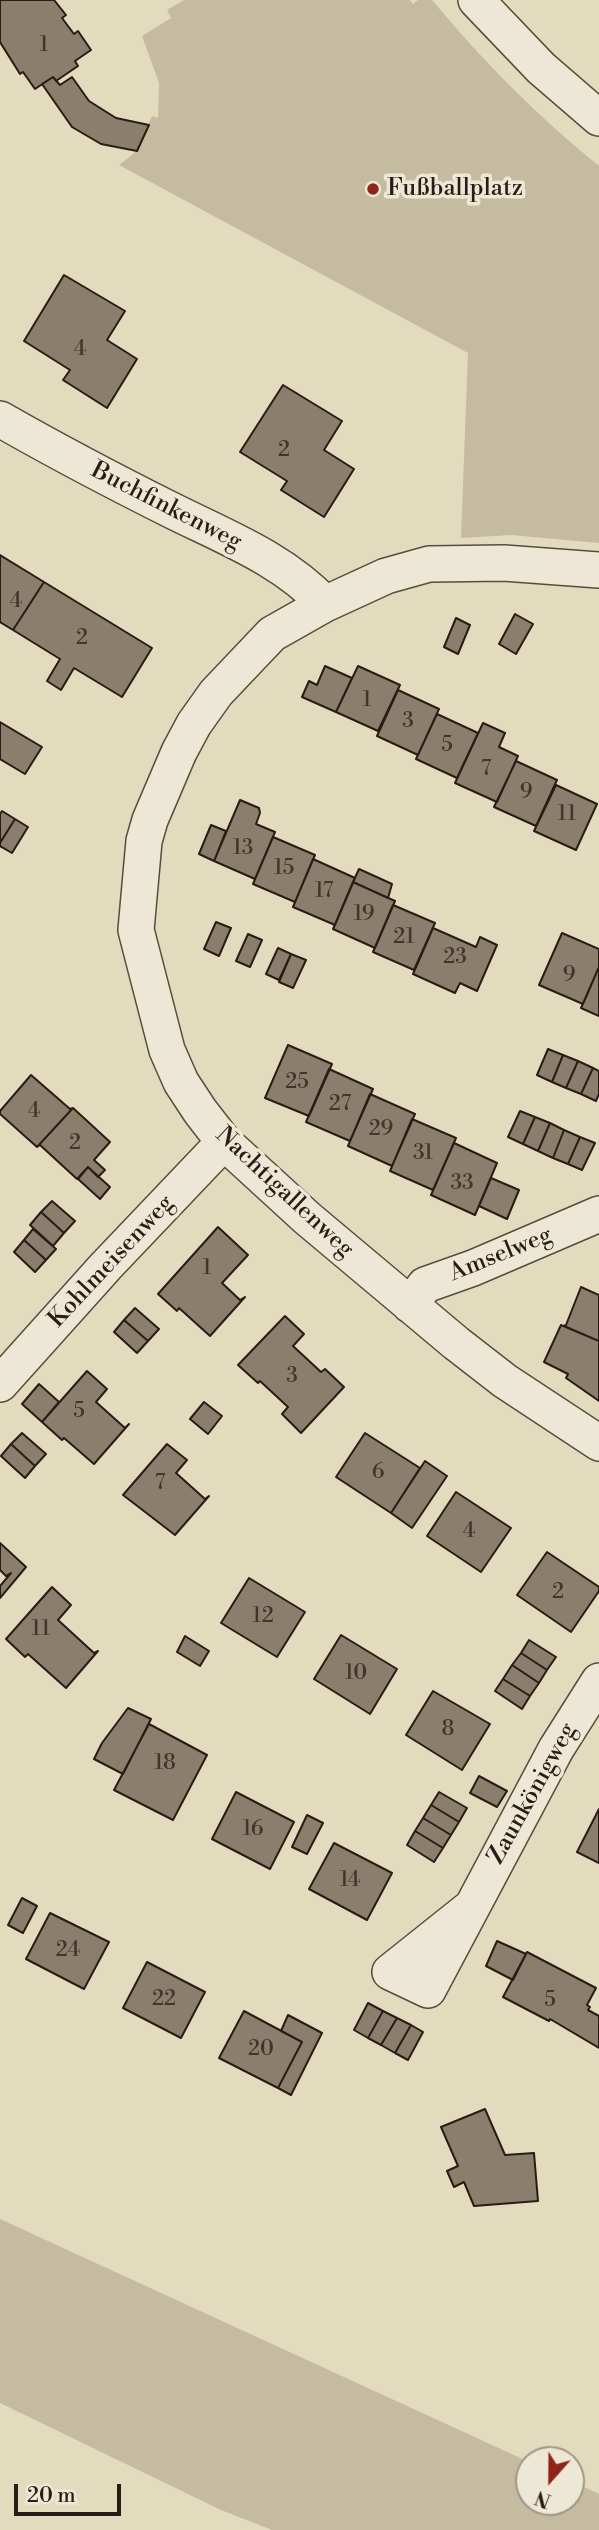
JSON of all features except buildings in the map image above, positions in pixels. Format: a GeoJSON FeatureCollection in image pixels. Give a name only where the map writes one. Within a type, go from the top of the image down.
{"type":"FeatureCollection","features":[{"type":"Feature","properties":{"kind":"street"},"geometry":{"type":"LineString","coordinates":[[476,0],[541,68],[599,118]]}},
{"type":"Feature","properties":{"kind":"street","name":"Buchfinkenweg"},"geometry":{"type":"LineString","coordinates":[[0,419],[271,559],[309,586],[325,604]]}},
{"type":"Feature","properties":{"kind":"street","name":"Nachtigallenweg"},"geometry":{"type":"LineString","coordinates":[[599,570],[504,563],[429,564],[386,576],[325,604],[272,634],[216,693],[194,724],[179,752],[150,820],[144,841],[136,930],[166,1050],[181,1082],[224,1142],[307,1218],[410,1305],[505,1381],[599,1443]]}},
{"type":"Feature","properties":{"kind":"street","name":"Kohlmeisenweg"},"geometry":{"type":"LineString","coordinates":[[0,1384],[224,1142]]}},
{"type":"Feature","properties":{"kind":"street","name":"Amselweg"},"geometry":{"type":"LineString","coordinates":[[410,1305],[425,1285],[473,1268],[599,1214]]}},
{"type":"Feature","properties":{"kind":"street","name":"Zaunkönigweg"},"geometry":{"type":"LineString","coordinates":[[469,1909],[556,1749],[599,1681]]}},
{"type":"Feature","properties":{"kind":"shaded area"},"geometry":{"type":"Polygon","coordinates":[[[184,0],[410,0],[413,4],[418,0],[432,0],[511,87],[599,166],[599,543],[511,535],[461,538],[468,353],[119,165],[137,151],[152,116],[158,118],[159,83],[142,36],[171,18],[167,10],[184,0]]]}},
{"type":"Feature","properties":{"kind":"shaded area"},"geometry":{"type":"Polygon","coordinates":[[[0,2219],[515,2456],[515,2516],[585,2516],[585,2488],[599,2494],[599,2530],[272,2530],[221,2510],[0,2403],[0,2219]]]}},
{"type":"Feature","properties":{"kind":"place","name":"Fußballplatz"},"geometry":{"type":"Point","coordinates":[373,189]}}]}
